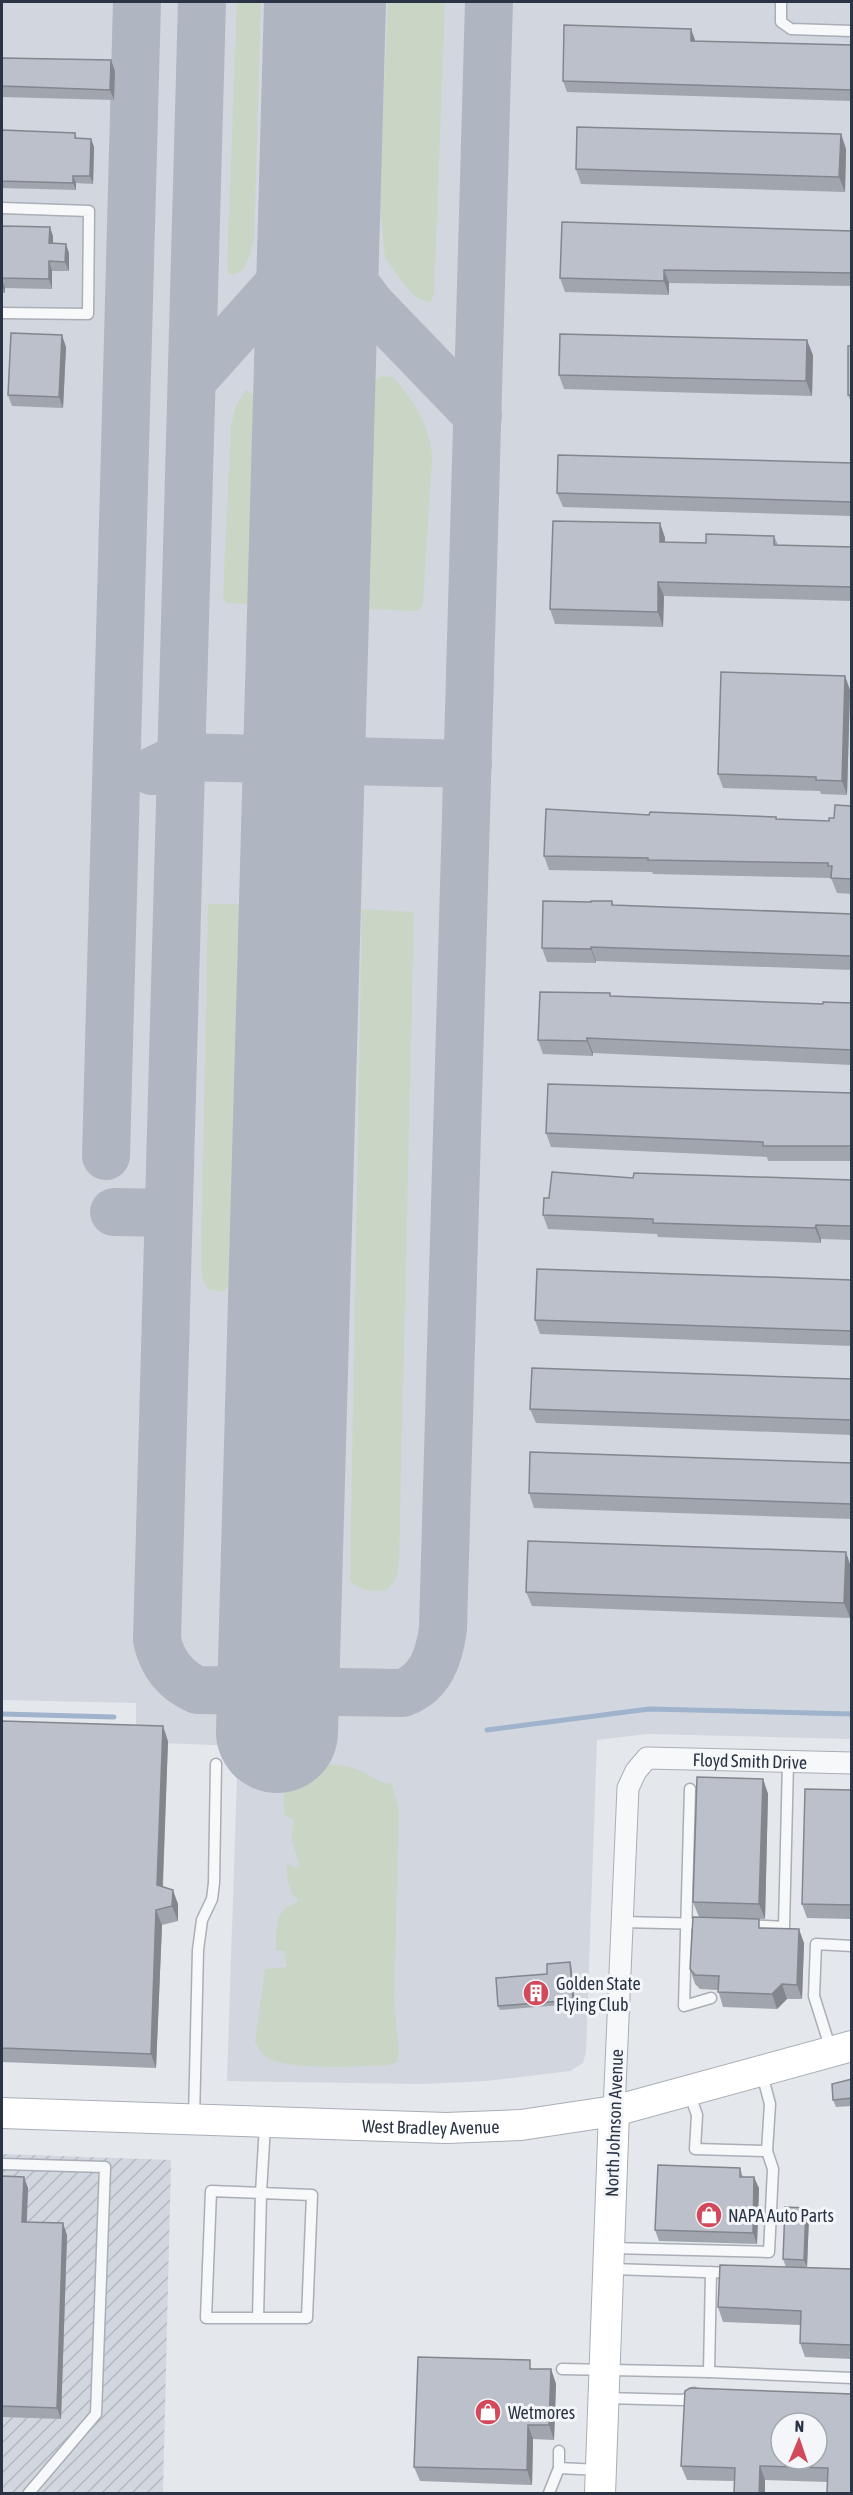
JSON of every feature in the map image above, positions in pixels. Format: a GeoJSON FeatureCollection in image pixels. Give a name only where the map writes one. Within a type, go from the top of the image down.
{"type":"FeatureCollection","features":[{"type":"Feature","properties":{"kind":"main road","name":"West Bradley Avenue"},"geometry":{"type":"LineString","coordinates":[[2,2113],[446,2128],[521,2125],[614,2111],[841,2049]]}},
{"type":"Feature","properties":{"kind":"main road","name":"North Johnson Avenue"},"geometry":{"type":"LineString","coordinates":[[601,2482],[614,2111]]}},
{"type":"Feature","properties":{"kind":"street","name":"Floyd Smith Drive"},"geometry":{"type":"LineString","coordinates":[[647,1758],[852,1763]]}},
{"type":"Feature","properties":{"kind":"street","name":"North Johnson Avenue"},"geometry":{"type":"LineString","coordinates":[[614,2111],[628,1788],[636,1771],[647,1758]]}},
{"type":"Feature","properties":{"kind":"lane"},"geometry":{"type":"LineString","coordinates":[[781,2],[781,22],[790,29],[852,31]]}},
{"type":"Feature","properties":{"kind":"lane"},"geometry":{"type":"LineString","coordinates":[[2,208],[89,211],[88,314],[2,313]]}},
{"type":"Feature","properties":{"kind":"lane"},"geometry":{"type":"LineString","coordinates":[[740,1925],[784,1927],[788,1762]]}},
{"type":"Feature","properties":{"kind":"lane"},"geometry":{"type":"LineString","coordinates":[[194,2119],[198,1950],[202,1920],[212,1899],[214,1883],[216,1764]]}},
{"type":"Feature","properties":{"kind":"lane"},"geometry":{"type":"LineString","coordinates":[[690,1789],[684,2006],[711,1998]]}},
{"type":"Feature","properties":{"kind":"lane"},"geometry":{"type":"LineString","coordinates":[[622,1922],[718,1924]]}},
{"type":"Feature","properties":{"kind":"lane"},"geometry":{"type":"LineString","coordinates":[[841,2049],[814,1996],[816,1944],[852,1946]]}},
{"type":"Feature","properties":{"kind":"lane"},"geometry":{"type":"LineString","coordinates":[[609,2258],[769,2252],[772,2169],[767,2151],[770,2104],[762,2071]]}},
{"type":"Feature","properties":{"kind":"lane"},"geometry":{"type":"LineString","coordinates":[[688,2091],[697,2115],[695,2149],[767,2151]]}},
{"type":"Feature","properties":{"kind":"lane"},"geometry":{"type":"LineString","coordinates":[[258,2318],[261,2193],[266,2122]]}},
{"type":"Feature","properties":{"kind":"lane"},"geometry":{"type":"LineString","coordinates":[[2,2164],[105,2168],[96,2414],[28,2493]]}},
{"type":"Feature","properties":{"kind":"lane"},"geometry":{"type":"LineString","coordinates":[[211,2191],[312,2195],[307,2318],[258,2318],[206,2318],[211,2191]]}},
{"type":"Feature","properties":{"kind":"lane"},"geometry":{"type":"LineString","coordinates":[[609,2258],[711,2272],[746,2273]]}},
{"type":"Feature","properties":{"kind":"lane"},"geometry":{"type":"LineString","coordinates":[[709,2372],[711,2272]]}},
{"type":"Feature","properties":{"kind":"lane"},"geometry":{"type":"LineString","coordinates":[[562,2369],[604,2384],[684,2400],[699,2390],[709,2390]]}},
{"type":"Feature","properties":{"kind":"lane"},"geometry":{"type":"LineString","coordinates":[[604,2384],[709,2372],[852,2378]]}},
{"type":"Feature","properties":{"kind":"lane"},"geometry":{"type":"LineString","coordinates":[[549,2493],[559,2468],[559,2451]]}},
{"type":"Feature","properties":{"kind":"lane"},"geometry":{"type":"LineString","coordinates":[[559,2468],[601,2482]]}},
{"type":"Feature","properties":{"kind":"shaded area"},"geometry":{"type":"Polygon","coordinates":[[[2,2],[851,2],[851,1739],[647,1734],[597,1740],[586,2052],[583,2063],[570,2071],[486,2081],[423,2084],[227,2081],[238,1746],[136,1742],[136,1703],[2,1700],[2,2]]]}},
{"type":"Feature","properties":{"kind":"shaded area"},"geometry":{"type":"Polygon","coordinates":[[[2,2154],[171,2160],[163,2493],[2,2494],[2,2154]]]}},
{"type":"Feature","properties":{"kind":"green space"},"geometry":{"type":"Polygon","coordinates":[[[237,2],[261,2],[254,240],[246,263],[240,272],[235,274],[229,273],[227,268],[237,2]]]}},
{"type":"Feature","properties":{"kind":"green space"},"geometry":{"type":"Polygon","coordinates":[[[388,2],[445,2],[434,294],[430,303],[416,297],[405,286],[385,257],[379,199],[388,2]]]}},
{"type":"Feature","properties":{"kind":"green space"},"geometry":{"type":"Polygon","coordinates":[[[382,376],[393,377],[407,395],[420,415],[431,447],[423,601],[421,608],[417,611],[368,609],[366,605],[374,386],[376,380],[382,376]]]}},
{"type":"Feature","properties":{"kind":"green space"},"geometry":{"type":"Polygon","coordinates":[[[246,390],[256,397],[250,604],[227,603],[223,597],[231,425],[236,406],[246,390]]]}},
{"type":"Feature","properties":{"kind":"green space"},"geometry":{"type":"Polygon","coordinates":[[[208,904],[246,904],[234,1271],[229,1287],[221,1292],[208,1289],[201,1269],[208,904]]]}},
{"type":"Feature","properties":{"kind":"green space"},"geometry":{"type":"Polygon","coordinates":[[[362,909],[414,912],[399,1560],[396,1579],[387,1590],[376,1591],[362,1589],[350,1580],[362,909]]]}},
{"type":"Feature","properties":{"kind":"green space"},"geometry":{"type":"Polygon","coordinates":[[[288,1765],[349,1767],[392,1784],[399,1811],[394,2000],[399,2054],[397,2062],[388,2065],[343,2067],[290,2064],[266,2057],[255,2042],[265,1969],[287,1967],[284,1951],[276,1951],[278,1921],[284,1910],[297,1903],[298,1899],[292,1895],[287,1878],[287,1864],[296,1868],[300,1866],[291,1838],[294,1821],[285,1815],[283,1800],[289,1774],[288,1765]]]}},
{"type":"Feature","properties":{"kind":"building"},"geometry":{"type":"Polygon","coordinates":[[[564,25],[691,29],[691,41],[852,45],[852,90],[563,81],[564,25]]]}},
{"type":"Feature","properties":{"kind":"building"},"geometry":{"type":"Polygon","coordinates":[[[2,58],[111,60],[110,90],[2,86],[2,58]]]}},
{"type":"Feature","properties":{"kind":"building"},"geometry":{"type":"Polygon","coordinates":[[[577,127],[841,134],[839,177],[576,169],[577,127]]]}},
{"type":"Feature","properties":{"kind":"building"},"geometry":{"type":"Polygon","coordinates":[[[2,130],[75,133],[75,138],[91,139],[90,176],[73,176],[73,183],[2,181],[2,130]]]}},
{"type":"Feature","properties":{"kind":"building"},"geometry":{"type":"Polygon","coordinates":[[[562,222],[852,231],[852,273],[664,270],[664,281],[560,278],[562,222]]]}},
{"type":"Feature","properties":{"kind":"building"},"geometry":{"type":"Polygon","coordinates":[[[2,226],[50,227],[49,243],[66,244],[65,262],[49,261],[49,279],[2,278],[2,226]]]}},
{"type":"Feature","properties":{"kind":"building"},"geometry":{"type":"Polygon","coordinates":[[[11,333],[62,335],[59,397],[8,395],[11,333]]]}},
{"type":"Feature","properties":{"kind":"building"},"geometry":{"type":"Polygon","coordinates":[[[560,334],[807,340],[806,381],[559,375],[560,334]]]}},
{"type":"Feature","properties":{"kind":"building"},"geometry":{"type":"Polygon","coordinates":[[[848,346],[852,346],[852,395],[848,395],[848,346]]]}},
{"type":"Feature","properties":{"kind":"building"},"geometry":{"type":"Polygon","coordinates":[[[558,455],[852,463],[852,502],[557,493],[558,455]]]}},
{"type":"Feature","properties":{"kind":"building"},"geometry":{"type":"Polygon","coordinates":[[[553,521],[660,523],[660,542],[706,543],[706,534],[774,536],[774,545],[852,547],[852,587],[658,582],[658,612],[550,609],[553,521]]]}},
{"type":"Feature","properties":{"kind":"building"},"geometry":{"type":"Polygon","coordinates":[[[721,672],[845,676],[842,781],[816,780],[816,777],[718,774],[721,672]]]}},
{"type":"Feature","properties":{"kind":"building"},"geometry":{"type":"Polygon","coordinates":[[[835,805],[852,806],[852,879],[831,878],[832,866],[828,866],[828,863],[544,856],[546,809],[829,821],[829,818],[834,818],[835,805]]]}},
{"type":"Feature","properties":{"kind":"building"},"geometry":{"type":"Polygon","coordinates":[[[543,901],[612,901],[612,905],[852,914],[852,956],[591,947],[591,949],[542,948],[543,901]]]}},
{"type":"Feature","properties":{"kind":"building"},"geometry":{"type":"Polygon","coordinates":[[[540,992],[610,993],[610,996],[823,1004],[823,1002],[852,1003],[852,1050],[587,1038],[587,1041],[538,1040],[540,992]]]}},
{"type":"Feature","properties":{"kind":"building"},"geometry":{"type":"Polygon","coordinates":[[[548,1084],[852,1093],[852,1146],[763,1146],[763,1142],[546,1133],[548,1084]]]}},
{"type":"Feature","properties":{"kind":"building"},"geometry":{"type":"Polygon","coordinates":[[[552,1172],[633,1178],[634,1173],[852,1180],[852,1226],[816,1225],[815,1228],[653,1223],[653,1219],[543,1215],[544,1198],[549,1198],[552,1172]]]}},
{"type":"Feature","properties":{"kind":"building"},"geometry":{"type":"Polygon","coordinates":[[[537,1269],[852,1280],[852,1331],[535,1320],[537,1269]]]}},
{"type":"Feature","properties":{"kind":"building"},"geometry":{"type":"Polygon","coordinates":[[[532,1368],[852,1379],[852,1420],[530,1409],[532,1368]]]}},
{"type":"Feature","properties":{"kind":"building"},"geometry":{"type":"Polygon","coordinates":[[[530,1452],[852,1463],[852,1504],[529,1493],[530,1452]]]}},
{"type":"Feature","properties":{"kind":"building"},"geometry":{"type":"Polygon","coordinates":[[[528,1541],[846,1552],[844,1603],[526,1592],[528,1541]]]}},
{"type":"Feature","properties":{"kind":"building"},"geometry":{"type":"Polygon","coordinates":[[[2,1721],[163,1726],[157,1885],[173,1890],[172,1906],[156,1910],[151,2054],[2,2048],[2,1721]]]}},
{"type":"Feature","properties":{"kind":"building"},"geometry":{"type":"Polygon","coordinates":[[[697,1777],[763,1779],[759,1904],[693,1902],[697,1777]]]}},
{"type":"Feature","properties":{"kind":"building"},"geometry":{"type":"Polygon","coordinates":[[[805,1789],[852,1790],[852,1905],[802,1904],[805,1789]]]}},
{"type":"Feature","properties":{"kind":"building"},"geometry":{"type":"Polygon","coordinates":[[[693,1917],[759,1919],[759,1928],[799,1929],[797,1985],[782,1984],[772,1994],[718,1992],[719,1976],[695,1975],[690,1969],[693,1917]]]}},
{"type":"Feature","properties":{"kind":"building","name":"Golden State Flying Club"},"geometry":{"type":"Polygon","coordinates":[[[570,1962],[573,2000],[498,2006],[496,1978],[547,1974],[547,1964],[570,1962]]]}},
{"type":"Feature","properties":{"kind":"building"},"geometry":{"type":"Polygon","coordinates":[[[852,2079],[852,2098],[833,2100],[832,2084],[852,2079]]]}},
{"type":"Feature","properties":{"kind":"building","name":"NAPA Auto Parts"},"geometry":{"type":"Polygon","coordinates":[[[658,2165],[740,2168],[740,2177],[754,2177],[753,2233],[655,2230],[658,2165]]]}},
{"type":"Feature","properties":{"kind":"building"},"geometry":{"type":"Polygon","coordinates":[[[2,2176],[24,2177],[22,2222],[63,2223],[57,2408],[2,2406],[2,2176]]]}},
{"type":"Feature","properties":{"kind":"building"},"geometry":{"type":"Polygon","coordinates":[[[785,2207],[806,2208],[804,2260],[783,2259],[785,2207]]]}},
{"type":"Feature","properties":{"kind":"building"},"geometry":{"type":"Polygon","coordinates":[[[720,2265],[852,2269],[851,2345],[800,2343],[801,2311],[718,2307],[720,2265]]]}},
{"type":"Feature","properties":{"kind":"building","name":"Wetmores"},"geometry":{"type":"Polygon","coordinates":[[[418,2357],[530,2360],[530,2369],[551,2369],[549,2425],[528,2425],[527,2470],[414,2467],[418,2357]]]}},
{"type":"Feature","properties":{"kind":"building"},"geometry":{"type":"Polygon","coordinates":[[[690,2388],[852,2394],[852,2493],[827,2493],[829,2411],[769,2411],[769,2466],[760,2466],[759,2493],[734,2493],[735,2468],[681,2466],[685,2391],[690,2388]]]}},
{"type":"Feature","properties":{"kind":"waterway"},"geometry":{"type":"LineString","coordinates":[[487,1730],[649,1709],[852,1714]]}},
{"type":"Feature","properties":{"kind":"waterway"},"geometry":{"type":"LineString","coordinates":[[2,1714],[114,1717]]}},
{"type":"Feature","properties":{"kind":"taxiway"},"geometry":{"type":"LineString","coordinates":[[106,1156],[137,2]]}},
{"type":"Feature","properties":{"kind":"taxiway"},"geometry":{"type":"LineString","coordinates":[[202,2],[157,1640],[162,1656],[171,1670],[182,1681],[197,1690],[403,1693],[413,1688],[427,1675],[436,1659],[443,1629],[489,2]]}},
{"type":"Feature","properties":{"kind":"taxiway"},"geometry":{"type":"LineString","coordinates":[[319,203],[338,261],[371,305],[478,416]]}},
{"type":"Feature","properties":{"kind":"taxiway"},"geometry":{"type":"LineString","coordinates":[[192,381],[294,267],[313,227],[319,203]]}},
{"type":"Feature","properties":{"kind":"taxiway"},"geometry":{"type":"LineString","coordinates":[[152,771],[181,757],[468,764]]}},
{"type":"Feature","properties":{"kind":"taxiway"},"geometry":{"type":"LineString","coordinates":[[114,1212],[168,1213]]}},
{"type":"Feature","properties":{"kind":"runway"},"geometry":{"type":"LineString","coordinates":[[277,1732],[325,2]]}},
{"type":"Feature","properties":{"kind":"place","name":"Golden State Flying Club"},"geometry":{"type":"Point","coordinates":[536,1993]}},
{"type":"Feature","properties":{"kind":"place","name":"NAPA Auto Parts"},"geometry":{"type":"Point","coordinates":[709,2215]}},
{"type":"Feature","properties":{"kind":"place","name":"Wetmores"},"geometry":{"type":"Point","coordinates":[488,2412]}}]}
